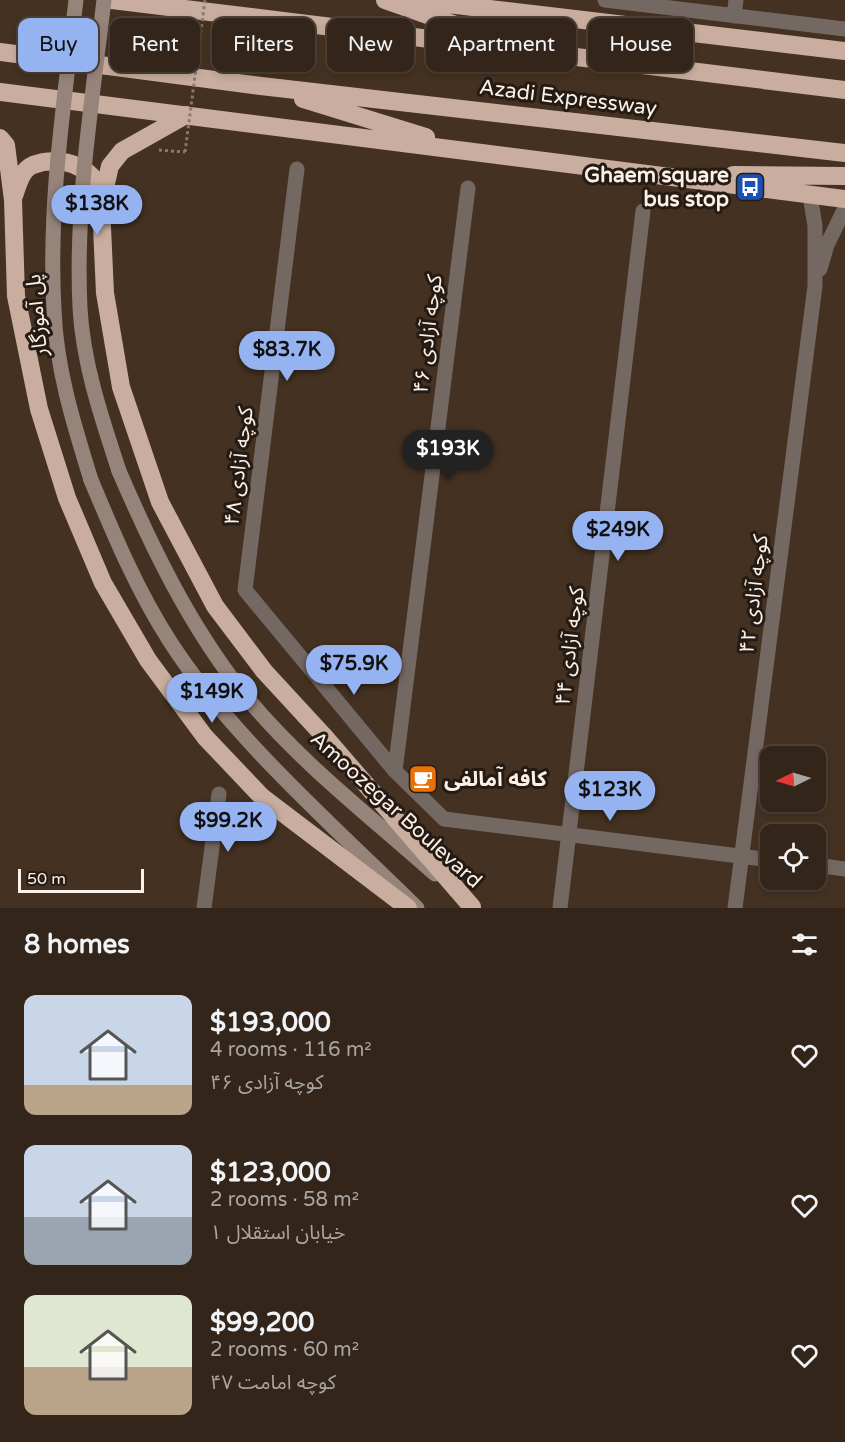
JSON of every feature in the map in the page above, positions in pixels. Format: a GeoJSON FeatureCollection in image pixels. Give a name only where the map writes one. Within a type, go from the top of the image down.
{"type":"FeatureCollection","features":[{"type":"Feature","properties":{"kind":"highway","name":"Azadi Expressway"},"geometry":{"type":"LineString","coordinates":[[112,0],[426,40]]}},
{"type":"Feature","properties":{"kind":"highway"},"geometry":{"type":"LineString","coordinates":[[386,0],[436,18]]}},
{"type":"Feature","properties":{"kind":"highway"},"geometry":{"type":"LineString","coordinates":[[414,0],[845,51]]}},
{"type":"Feature","properties":{"kind":"highway","name":"Azadi Expressway"},"geometry":{"type":"LineString","coordinates":[[0,52],[261,86],[845,153]]}},
{"type":"Feature","properties":{"kind":"highway","name":"Azadi Expressway"},"geometry":{"type":"LineString","coordinates":[[576,58],[845,90]]}},
{"type":"Feature","properties":{"kind":"highway"},"geometry":{"type":"LineString","coordinates":[[261,86],[472,152]]}},
{"type":"Feature","properties":{"kind":"highway"},"geometry":{"type":"LineString","coordinates":[[0,92],[845,199]]}},
{"type":"Feature","properties":{"kind":"highway"},"geometry":{"type":"LineString","coordinates":[[101,205],[110,166],[122,151],[186,115]]}},
{"type":"Feature","properties":{"kind":"highway"},"geometry":{"type":"LineString","coordinates":[[0,138],[6,145],[13,200],[16,296],[39,409],[66,498],[103,583],[148,660],[205,737],[254,789],[408,908]]}},
{"type":"Feature","properties":{"kind":"highway"},"geometry":{"type":"LineString","coordinates":[[13,200],[20,178],[32,166],[52,162],[72,164],[92,173],[101,189],[105,293],[121,387],[160,502],[215,606],[264,671],[323,735],[472,908]]}},
{"type":"Feature","properties":{"kind":"highway"},"geometry":{"type":"LineString","coordinates":[[647,174],[845,176]]}},
{"type":"Feature","properties":{"kind":"main road","name":"پل آموزگار"},"geometry":{"type":"LineString","coordinates":[[76,0],[54,198],[54,312],[68,406],[91,480],[129,568],[170,641],[224,714],[417,908]]}},
{"type":"Feature","properties":{"kind":"main road","name":"پل آموزگار"},"geometry":{"type":"LineString","coordinates":[[104,0],[81,201],[80,310],[95,396],[119,471]]}},
{"type":"Feature","properties":{"kind":"main road","name":"Amoozegar Boulevard"},"geometry":{"type":"LineString","coordinates":[[119,471],[156,557],[193,622],[244,693],[302,756],[472,908]]}},
{"type":"Feature","properties":{"kind":"street"},"geometry":{"type":"LineString","coordinates":[[605,0],[735,8],[845,29]]}},
{"type":"Feature","properties":{"kind":"street","name":"کوچه آزادی ۴۸"},"geometry":{"type":"LineString","coordinates":[[297,169],[245,590],[395,771]]}},
{"type":"Feature","properties":{"kind":"street","name":"کوچه آزادی ۴۶"},"geometry":{"type":"LineString","coordinates":[[395,771],[468,188]]}},
{"type":"Feature","properties":{"kind":"street","name":"کوچه آزادی ۴۲"},"geometry":{"type":"LineString","coordinates":[[735,908],[815,286],[815,226],[810,195]]}},
{"type":"Feature","properties":{"kind":"street","name":"کوچه آزادی ۴۲"},"geometry":{"type":"LineString","coordinates":[[815,286],[827,245],[845,208]]}},
{"type":"Feature","properties":{"kind":"street","name":"کوچه آزادی ۴۴"},"geometry":{"type":"LineString","coordinates":[[560,908],[643,211]]}},
{"type":"Feature","properties":{"kind":"street"},"geometry":{"type":"LineString","coordinates":[[395,771],[444,819],[760,858]]}},
{"type":"Feature","properties":{"kind":"street"},"geometry":{"type":"LineString","coordinates":[[204,908],[219,794]]}},
{"type":"Feature","properties":{"kind":"street"},"geometry":{"type":"LineString","coordinates":[[826,867],[845,869]]}},
{"type":"Feature","properties":{"kind":"path"},"geometry":{"type":"LineString","coordinates":[[154,149],[185,152],[205,0]]}},
{"type":"Feature","properties":{"kind":"place","name":"Ghaem square bus stop"},"geometry":{"type":"Point","coordinates":[750,187]}},
{"type":"Feature","properties":{"kind":"place","name":"کافه آمالفی"},"geometry":{"type":"Point","coordinates":[423,779]}}]}
